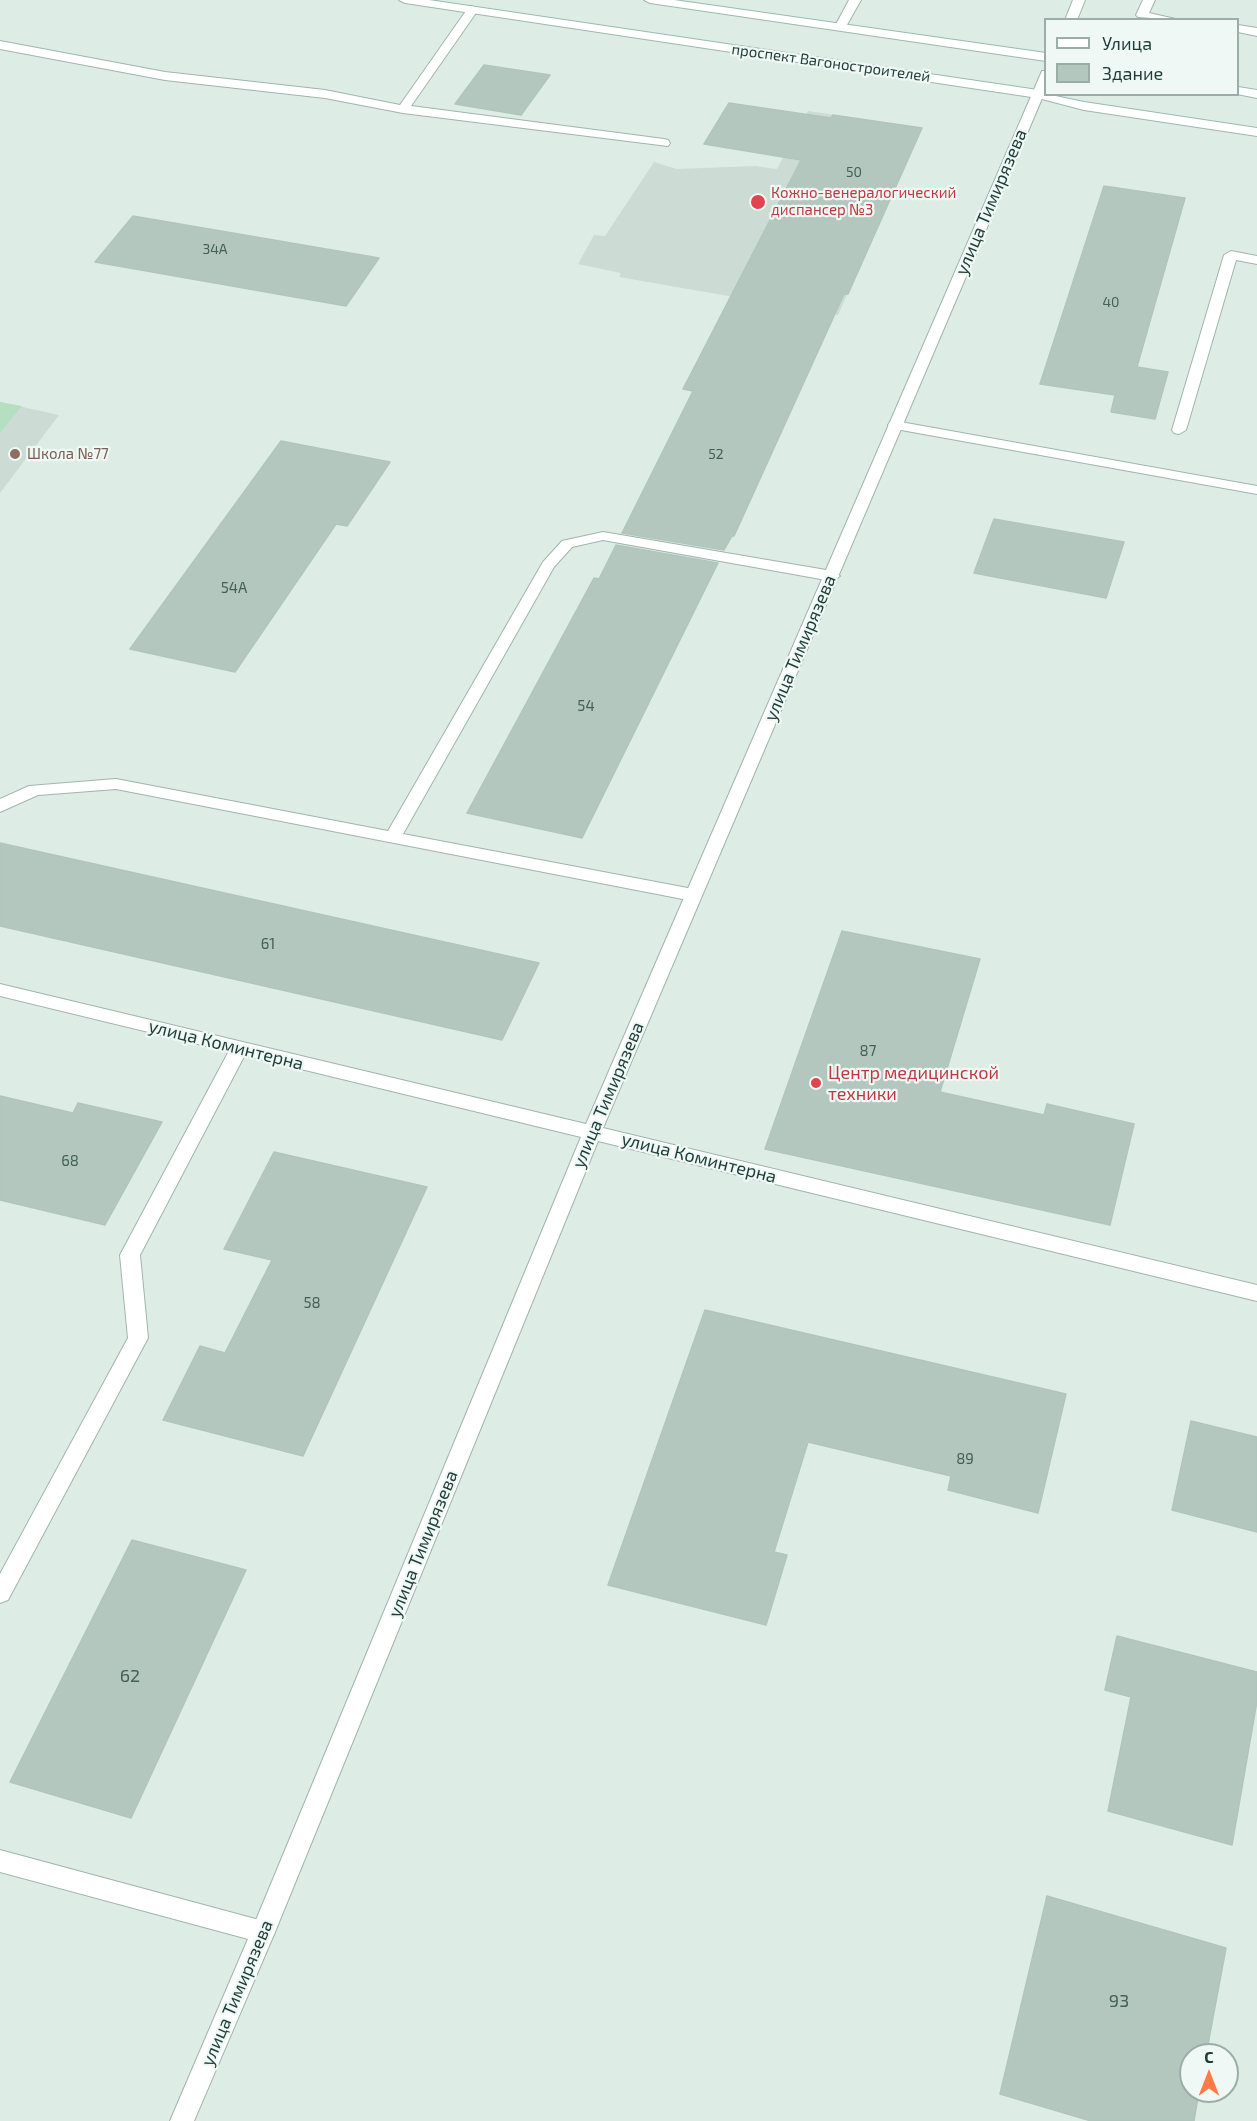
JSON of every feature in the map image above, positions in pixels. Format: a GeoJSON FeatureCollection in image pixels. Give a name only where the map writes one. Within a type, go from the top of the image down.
{"type":"FeatureCollection","features":[{"type":"Feature","properties":{"kind":"street","name":"проспект Вагоностроителей"},"geometry":{"type":"LineString","coordinates":[[405,0],[1044,96]]}},
{"type":"Feature","properties":{"kind":"street"},"geometry":{"type":"LineString","coordinates":[[650,0],[1044,57]]}},
{"type":"Feature","properties":{"kind":"street"},"geometry":{"type":"LineString","coordinates":[[840,28],[855,0]]}},
{"type":"Feature","properties":{"kind":"street"},"geometry":{"type":"LineString","coordinates":[[1072,18],[1079,0]]}},
{"type":"Feature","properties":{"kind":"street"},"geometry":{"type":"LineString","coordinates":[[1149,0],[1142,15],[1161,18]]}},
{"type":"Feature","properties":{"kind":"street"},"geometry":{"type":"LineString","coordinates":[[403,109],[472,10]]}},
{"type":"Feature","properties":{"kind":"street"},"geometry":{"type":"LineString","coordinates":[[1239,29],[1257,32]]}},
{"type":"Feature","properties":{"kind":"street"},"geometry":{"type":"LineString","coordinates":[[0,45],[165,76],[325,94],[403,109],[664,143]]}},
{"type":"Feature","properties":{"kind":"street","name":"улица Тимирязева"},"geometry":{"type":"LineString","coordinates":[[182,2121],[263,1932],[592,1132],[1044,79]]}},
{"type":"Feature","properties":{"kind":"street"},"geometry":{"type":"LineString","coordinates":[[1239,91],[1257,93]]}},
{"type":"Feature","properties":{"kind":"street","name":"проспект Вагоностроителей"},"geometry":{"type":"LineString","coordinates":[[1046,96],[1084,106],[1257,132]]}},
{"type":"Feature","properties":{"kind":"street"},"geometry":{"type":"LineString","coordinates":[[1179,430],[1231,255],[1257,260]]}},
{"type":"Feature","properties":{"kind":"street"},"geometry":{"type":"LineString","coordinates":[[895,425],[1257,490]]}},
{"type":"Feature","properties":{"kind":"street"},"geometry":{"type":"LineString","coordinates":[[393,837],[548,564],[567,544],[603,536],[832,576]]}},
{"type":"Feature","properties":{"kind":"street"},"geometry":{"type":"LineString","coordinates":[[0,806],[34,790],[117,784],[693,895]]}},
{"type":"Feature","properties":{"kind":"street","name":"улица Коминтерна"},"geometry":{"type":"LineString","coordinates":[[0,990],[1257,1293]]}},
{"type":"Feature","properties":{"kind":"street"},"geometry":{"type":"LineString","coordinates":[[1,1592],[138,1338],[130,1255],[239,1049]]}},
{"type":"Feature","properties":{"kind":"street"},"geometry":{"type":"LineString","coordinates":[[0,1861],[263,1932]]}},
{"type":"Feature","properties":{"kind":"shaded area","name":"Кожно-венералогический диспансер №3"},"geometry":{"type":"Polygon","coordinates":[[[808,111],[922,128],[838,315],[619,277],[621,273],[578,264],[594,235],[605,236],[654,162],[677,169],[755,166],[777,169],[808,111]]]}},
{"type":"Feature","properties":{"kind":"shaded area","name":"Школа №77"},"geometry":{"type":"Polygon","coordinates":[[[0,402],[59,415],[0,493],[0,402]]]}},
{"type":"Feature","properties":{"kind":"green space"},"geometry":{"type":"Polygon","coordinates":[[[0,402],[22,406],[0,433],[0,402]]]}},
{"type":"Feature","properties":{"kind":"building"},"geometry":{"type":"Polygon","coordinates":[[[484,65],[550,75],[521,115],[455,104],[484,65]]]}},
{"type":"Feature","properties":{"kind":"building"},"geometry":{"type":"Polygon","coordinates":[[[729,103],[922,128],[848,294],[844,294],[734,536],[724,550],[622,533],[693,391],[683,389],[801,160],[704,144],[729,103]]]}},
{"type":"Feature","properties":{"kind":"building"},"geometry":{"type":"Polygon","coordinates":[[[1104,186],[1185,198],[1137,367],[1168,372],[1155,419],[1111,412],[1115,395],[1040,384],[1104,186]]]}},
{"type":"Feature","properties":{"kind":"building"},"geometry":{"type":"Polygon","coordinates":[[[133,216],[379,258],[346,306],[95,262],[133,216]]]}},
{"type":"Feature","properties":{"kind":"building"},"geometry":{"type":"Polygon","coordinates":[[[281,441],[390,462],[347,526],[336,524],[235,672],[130,649],[281,441]]]}},
{"type":"Feature","properties":{"kind":"building"},"geometry":{"type":"Polygon","coordinates":[[[994,519],[1124,542],[1106,598],[974,573],[994,519]]]}},
{"type":"Feature","properties":{"kind":"building"},"geometry":{"type":"Polygon","coordinates":[[[616,545],[718,563],[582,838],[467,813],[594,578],[599,579],[616,545]]]}},
{"type":"Feature","properties":{"kind":"building"},"geometry":{"type":"Polygon","coordinates":[[[0,843],[539,963],[502,1040],[0,926],[0,843]]]}},
{"type":"Feature","properties":{"kind":"building"},"geometry":{"type":"Polygon","coordinates":[[[842,931],[980,959],[940,1092],[1044,1115],[1047,1104],[1134,1124],[1110,1225],[765,1149],[842,931]]]}},
{"type":"Feature","properties":{"kind":"building"},"geometry":{"type":"Polygon","coordinates":[[[0,1096],[73,1113],[78,1103],[162,1122],[105,1225],[0,1200],[0,1096]]]}},
{"type":"Feature","properties":{"kind":"building"},"geometry":{"type":"Polygon","coordinates":[[[274,1152],[427,1187],[303,1456],[163,1420],[200,1346],[225,1353],[272,1260],[224,1249],[274,1152]]]}},
{"type":"Feature","properties":{"kind":"building"},"geometry":{"type":"Polygon","coordinates":[[[705,1310],[1066,1394],[1038,1513],[948,1490],[951,1476],[808,1442],[774,1552],[787,1555],[766,1625],[608,1585],[705,1310]]]}},
{"type":"Feature","properties":{"kind":"building"},"geometry":{"type":"Polygon","coordinates":[[[1191,1421],[1257,1437],[1257,1532],[1172,1510],[1191,1421]]]}},
{"type":"Feature","properties":{"kind":"building"},"geometry":{"type":"Polygon","coordinates":[[[132,1540],[246,1570],[131,1818],[10,1782],[132,1540]]]}},
{"type":"Feature","properties":{"kind":"building"},"geometry":{"type":"Polygon","coordinates":[[[1117,1636],[1257,1672],[1257,1701],[1232,1845],[1108,1811],[1131,1697],[1105,1690],[1117,1636]]]}},
{"type":"Feature","properties":{"kind":"building"},"geometry":{"type":"Polygon","coordinates":[[[1047,1896],[1226,1948],[1208,2043],[1179,2043],[1179,2103],[1197,2103],[1194,2121],[1091,2121],[1000,2094],[1047,1896]]]}},
{"type":"Feature","properties":{"kind":"place","name":"Кожно-венералогический диспансер №3"},"geometry":{"type":"Point","coordinates":[758,202]}},
{"type":"Feature","properties":{"kind":"place","name":"Школа №77"},"geometry":{"type":"Point","coordinates":[15,454]}},
{"type":"Feature","properties":{"kind":"place","name":"Центр медицинской техники"},"geometry":{"type":"Point","coordinates":[816,1083]}}]}
